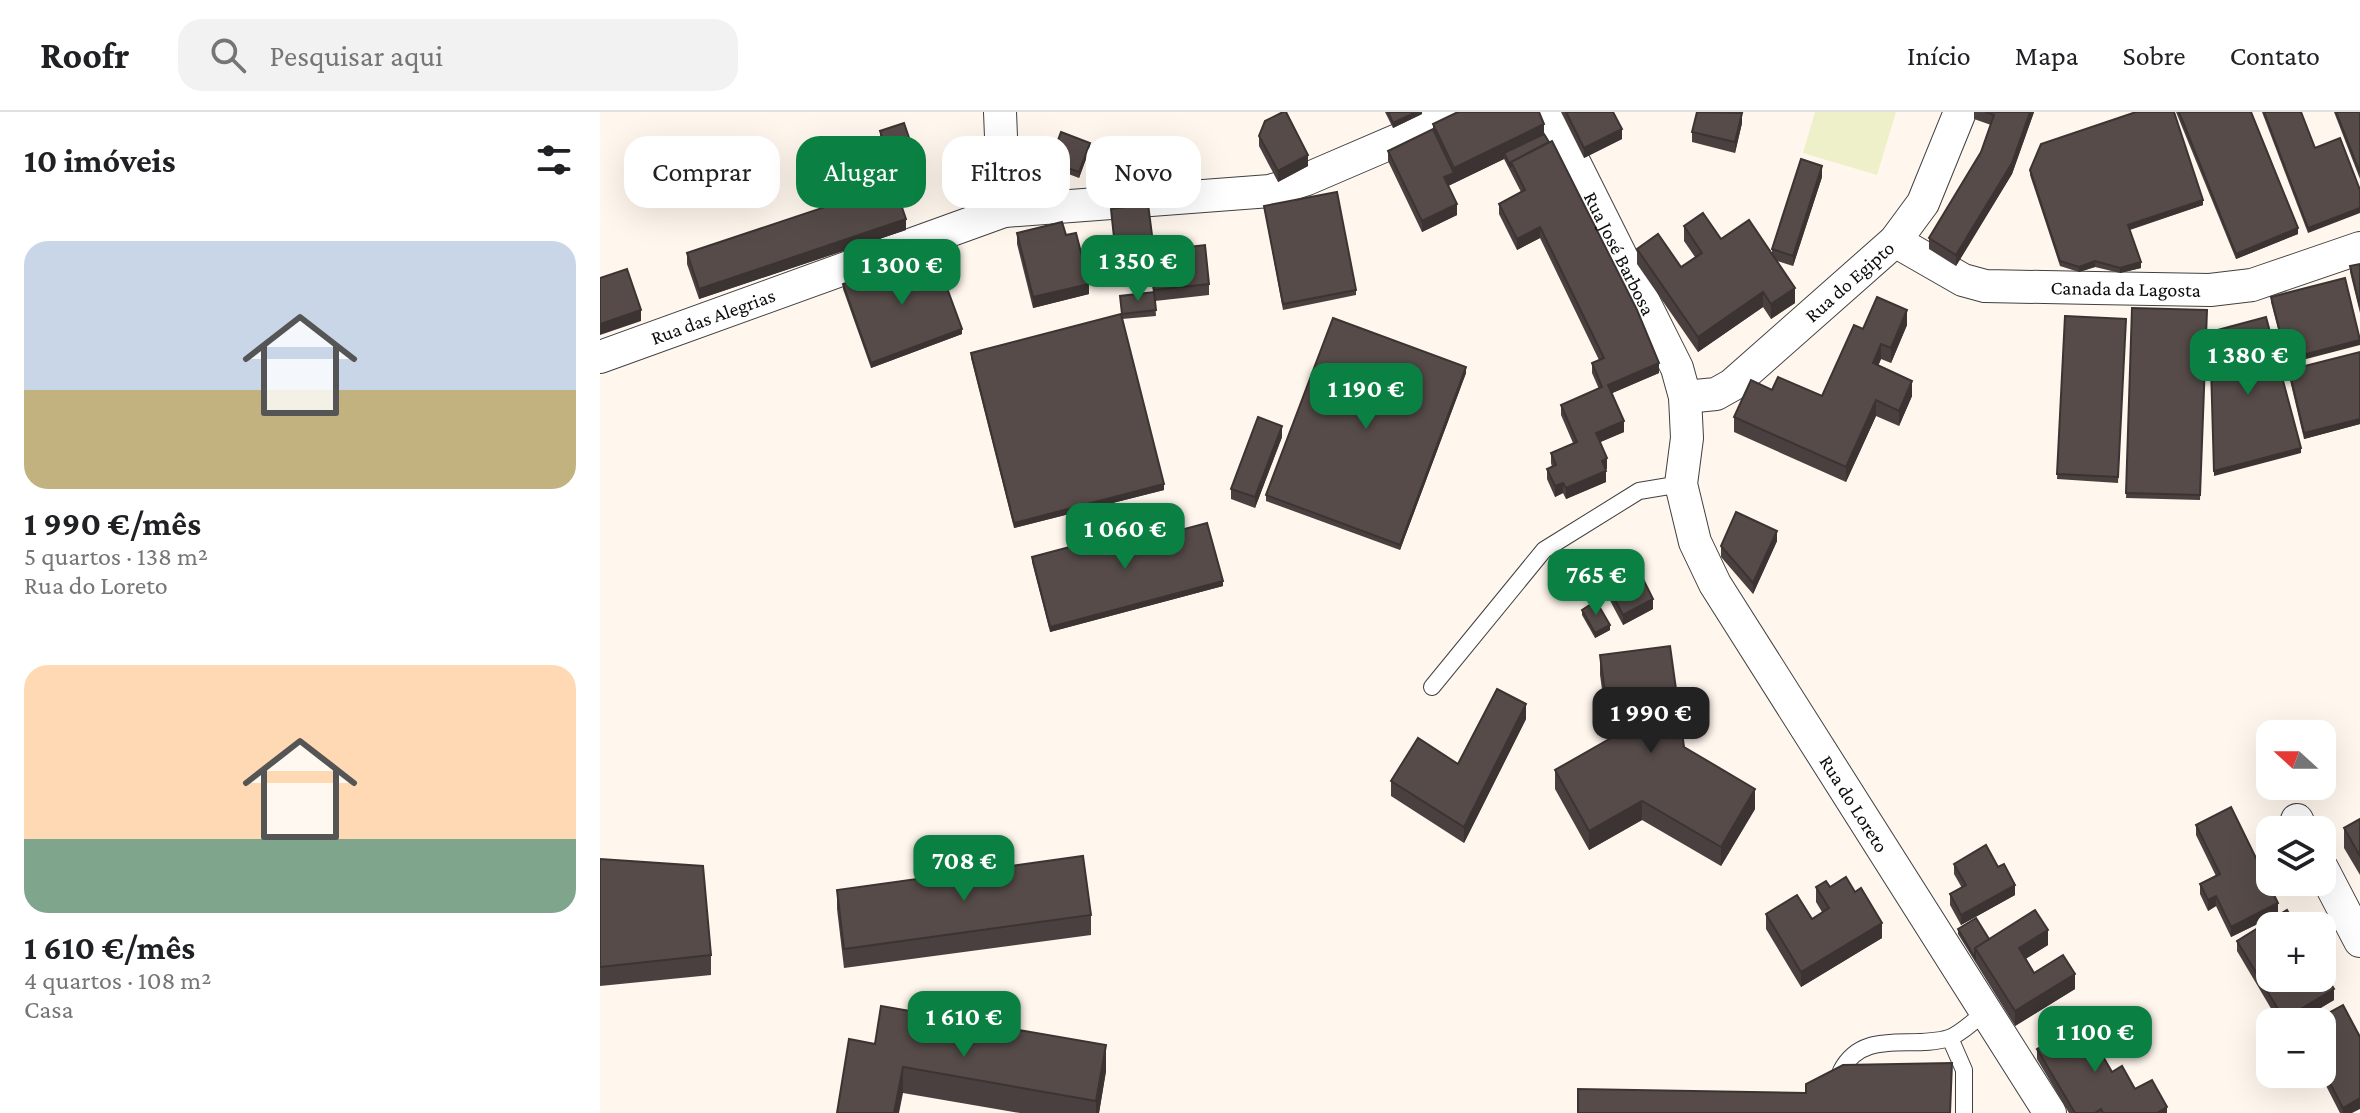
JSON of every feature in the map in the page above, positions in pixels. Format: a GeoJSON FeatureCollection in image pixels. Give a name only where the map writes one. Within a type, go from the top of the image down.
{"type":"FeatureCollection","features":[{"type":"Feature","properties":{"kind":"street"},"geometry":{"type":"LineString","coordinates":[[1000,112],[1004,211]]}},
{"type":"Feature","properties":{"kind":"street","name":"Rua das Alegrias"},"geometry":{"type":"LineString","coordinates":[[600,357],[1004,211],[1270,191],[1307,179],[1463,112]]}},
{"type":"Feature","properties":{"kind":"street","name":"Rua José Barbosa"},"geometry":{"type":"LineString","coordinates":[[1549,112],[1677,368],[1685,397],[1687,438],[1681,484]]}},
{"type":"Feature","properties":{"kind":"street","name":"Rua do Egipto"},"geometry":{"type":"LineString","coordinates":[[1685,397],[1716,394],[1732,385],[1895,241],[1923,203],[1960,112]]}},
{"type":"Feature","properties":{"kind":"street","name":"Canada da Lagosta"},"geometry":{"type":"LineString","coordinates":[[1895,241],[1963,280],[1985,286],[2210,290],[2252,285],[2360,248]]}},
{"type":"Feature","properties":{"kind":"street","name":"Rua do Loreto"},"geometry":{"type":"LineString","coordinates":[[1681,484],[1695,542],[1715,584],[2050,1113]]}},
{"type":"Feature","properties":{"kind":"street"},"geometry":{"type":"LineString","coordinates":[[2336,895],[2360,941]]}},
{"type":"Feature","properties":{"kind":"lane"},"geometry":{"type":"LineString","coordinates":[[1432,687],[1544,550],[1639,491],[1681,484]]}},
{"type":"Feature","properties":{"kind":"lane"},"geometry":{"type":"LineString","coordinates":[[1841,1071],[1848,1057],[1859,1049],[1950,1038],[1985,1013]]}},
{"type":"Feature","properties":{"kind":"lane"},"geometry":{"type":"LineString","coordinates":[[1950,1038],[1964,1070],[1964,1113]]}},
{"type":"Feature","properties":{"kind":"green space"},"geometry":{"type":"Polygon","coordinates":[[[1815,112],[1896,112],[1877,175],[1803,153],[1815,112]]]}},
{"type":"Feature","properties":{"kind":"building"},"geometry":{"type":"Polygon","coordinates":[[[1286,112],[1308,155],[1278,171],[1259,136],[1265,121],[1286,112]]]}},
{"type":"Feature","properties":{"kind":"building"},"geometry":{"type":"Polygon","coordinates":[[[1388,112],[1416,112],[1393,123],[1388,112]]]}},
{"type":"Feature","properties":{"kind":"building"},"geometry":{"type":"Polygon","coordinates":[[[1458,112],[1539,112],[1544,124],[1454,168],[1433,124],[1458,112]]]}},
{"type":"Feature","properties":{"kind":"building"},"geometry":{"type":"Polygon","coordinates":[[[1566,112],[1613,112],[1622,129],[1584,148],[1566,112]]]}},
{"type":"Feature","properties":{"kind":"building"},"geometry":{"type":"Polygon","coordinates":[[[1697,112],[1742,113],[1735,142],[1692,132],[1697,112]]]}},
{"type":"Feature","properties":{"kind":"building"},"geometry":{"type":"Polygon","coordinates":[[[1985,112],[2030,112],[2012,163],[1956,255],[1929,238],[1981,152],[1994,115],[1985,112]]]}},
{"type":"Feature","properties":{"kind":"building"},"geometry":{"type":"Polygon","coordinates":[[[2136,112],[2174,112],[2203,200],[2128,225],[2141,262],[2120,268],[2095,261],[2079,267],[2060,261],[2030,170],[2041,144],[2136,112]]]}},
{"type":"Feature","properties":{"kind":"building"},"geometry":{"type":"Polygon","coordinates":[[[2179,112],[2251,112],[2298,228],[2236,254],[2179,112]]]}},
{"type":"Feature","properties":{"kind":"building"},"geometry":{"type":"Polygon","coordinates":[[[2264,112],[2301,112],[2315,148],[2340,138],[2360,190],[2360,208],[2308,228],[2264,112]]]}},
{"type":"Feature","properties":{"kind":"building"},"geometry":{"type":"Polygon","coordinates":[[[2336,112],[2360,112],[2360,173],[2336,112]]]}},
{"type":"Feature","properties":{"kind":"building"},"geometry":{"type":"Polygon","coordinates":[[[904,123],[908,136],[882,136],[880,131],[904,123]]]}},
{"type":"Feature","properties":{"kind":"building"},"geometry":{"type":"Polygon","coordinates":[[[1433,129],[1454,173],[1444,177],[1457,204],[1422,221],[1388,151],[1433,129]]]}},
{"type":"Feature","properties":{"kind":"building"},"geometry":{"type":"Polygon","coordinates":[[[1061,132],[1086,141],[1086,154],[1079,172],[1070,169],[1070,136],[1060,136],[1061,132]]]}},
{"type":"Feature","properties":{"kind":"building"},"geometry":{"type":"Polygon","coordinates":[[[1544,134],[1549,142],[1511,162],[1511,167],[1504,153],[1544,134]]]}},
{"type":"Feature","properties":{"kind":"building"},"geometry":{"type":"Polygon","coordinates":[[[1552,141],[1637,310],[1659,363],[1608,385],[1624,421],[1596,433],[1607,458],[1602,461],[1606,471],[1566,488],[1563,483],[1555,486],[1547,469],[1556,465],[1551,453],[1577,442],[1561,405],[1602,387],[1592,363],[1604,358],[1540,227],[1517,239],[1499,204],[1525,190],[1511,162],[1552,141]]]}},
{"type":"Feature","properties":{"kind":"building"},"geometry":{"type":"Polygon","coordinates":[[[1801,159],[1822,166],[1793,256],[1772,249],[1801,159]]]}},
{"type":"Feature","properties":{"kind":"building"},"geometry":{"type":"Polygon","coordinates":[[[1337,192],[1356,290],[1283,304],[1264,206],[1337,192]]]}},
{"type":"Feature","properties":{"kind":"building"},"geometry":{"type":"Polygon","coordinates":[[[822,208],[902,208],[906,219],[699,289],[687,253],[822,208]]]}},
{"type":"Feature","properties":{"kind":"building"},"geometry":{"type":"Polygon","coordinates":[[[1149,208],[1154,251],[1205,245],[1209,284],[1154,290],[1149,252],[1116,256],[1111,209],[1149,208]]]}},
{"type":"Feature","properties":{"kind":"building"},"geometry":{"type":"Polygon","coordinates":[[[1703,213],[1721,239],[1749,220],[1795,288],[1771,304],[1763,292],[1698,337],[1637,249],[1658,234],[1681,267],[1702,253],[1684,226],[1703,213]]]}},
{"type":"Feature","properties":{"kind":"building"},"geometry":{"type":"Polygon","coordinates":[[[1062,222],[1066,235],[1076,233],[1089,284],[1033,297],[1017,233],[1062,222]]]}},
{"type":"Feature","properties":{"kind":"building"},"geometry":{"type":"Polygon","coordinates":[[[933,250],[962,329],[871,363],[843,284],[933,250]]]}},
{"type":"Feature","properties":{"kind":"building"},"geometry":{"type":"Polygon","coordinates":[[[2360,264],[2360,307],[2350,266],[2360,264]]]}},
{"type":"Feature","properties":{"kind":"building"},"geometry":{"type":"Polygon","coordinates":[[[627,269],[641,310],[600,324],[600,278],[627,269]]]}},
{"type":"Feature","properties":{"kind":"building"},"geometry":{"type":"Polygon","coordinates":[[[2345,278],[2360,340],[2287,359],[2271,297],[2345,278]]]}},
{"type":"Feature","properties":{"kind":"building"},"geometry":{"type":"Polygon","coordinates":[[[1154,292],[1156,310],[1122,314],[1120,296],[1154,292]]]}},
{"type":"Feature","properties":{"kind":"building"},"geometry":{"type":"Polygon","coordinates":[[[1877,297],[1907,310],[1891,348],[1881,344],[1873,363],[1912,381],[1899,411],[1876,400],[1846,467],[1734,417],[1751,380],[1772,390],[1778,377],[1822,396],[1854,325],[1863,329],[1877,297]]]}},
{"type":"Feature","properties":{"kind":"building"},"geometry":{"type":"Polygon","coordinates":[[[2132,308],[2207,310],[2200,495],[2126,493],[2132,308]]]}},
{"type":"Feature","properties":{"kind":"building"},"geometry":{"type":"Polygon","coordinates":[[[1121,314],[1164,484],[1014,523],[971,353],[1121,314]]]}},
{"type":"Feature","properties":{"kind":"building"},"geometry":{"type":"Polygon","coordinates":[[[2065,316],[2126,319],[2118,477],[2057,474],[2065,316]]]}},
{"type":"Feature","properties":{"kind":"building"},"geometry":{"type":"Polygon","coordinates":[[[2266,317],[2301,448],[2214,471],[2210,332],[2266,317]]]}},
{"type":"Feature","properties":{"kind":"building"},"geometry":{"type":"Polygon","coordinates":[[[1333,318],[1466,367],[1400,545],[1266,495],[1333,318]]]}},
{"type":"Feature","properties":{"kind":"building"},"geometry":{"type":"Polygon","coordinates":[[[2360,352],[2360,419],[2304,433],[2289,370],[2360,352]]]}},
{"type":"Feature","properties":{"kind":"building"},"geometry":{"type":"Polygon","coordinates":[[[1258,417],[1282,426],[1255,497],[1231,489],[1258,417]]]}},
{"type":"Feature","properties":{"kind":"building"},"geometry":{"type":"Polygon","coordinates":[[[1736,512],[1777,531],[1753,583],[1721,546],[1736,512]]]}},
{"type":"Feature","properties":{"kind":"building"},"geometry":{"type":"Polygon","coordinates":[[[1164,522],[1166,534],[1207,523],[1223,581],[1050,627],[1032,557],[1164,522]]]}},
{"type":"Feature","properties":{"kind":"building"},"geometry":{"type":"Polygon","coordinates":[[[1637,567],[1653,599],[1623,615],[1606,583],[1637,567]]]}},
{"type":"Feature","properties":{"kind":"building"},"geometry":{"type":"Polygon","coordinates":[[[1596,601],[1610,625],[1595,633],[1582,610],[1596,601]]]}},
{"type":"Feature","properties":{"kind":"building"},"geometry":{"type":"Polygon","coordinates":[[[1670,646],[1684,747],[1755,789],[1721,847],[1642,801],[1589,831],[1555,770],[1611,738],[1600,655],[1670,646]]]}},
{"type":"Feature","properties":{"kind":"building"},"geometry":{"type":"Polygon","coordinates":[[[1497,689],[1526,704],[1464,827],[1391,781],[1418,738],[1458,764],[1497,689]]]}},
{"type":"Feature","properties":{"kind":"building"},"geometry":{"type":"Polygon","coordinates":[[[2231,807],[2256,858],[2256,896],[2275,896],[2278,903],[2231,927],[2216,896],[2208,900],[2200,884],[2220,874],[2196,825],[2231,807]]]}},
{"type":"Feature","properties":{"kind":"building"},"geometry":{"type":"Polygon","coordinates":[[[2360,819],[2360,856],[2344,828],[2360,819]]]}},
{"type":"Feature","properties":{"kind":"building"},"geometry":{"type":"Polygon","coordinates":[[[1986,845],[1998,867],[2004,864],[2015,885],[1961,915],[1950,894],[1966,885],[1954,864],[1986,845]]]}},
{"type":"Feature","properties":{"kind":"building"},"geometry":{"type":"Polygon","coordinates":[[[1083,856],[1091,915],[844,949],[837,890],[1083,856]]]}},
{"type":"Feature","properties":{"kind":"building"},"geometry":{"type":"Polygon","coordinates":[[[600,859],[703,866],[711,955],[600,967],[600,859]]]}},
{"type":"Feature","properties":{"kind":"building"},"geometry":{"type":"Polygon","coordinates":[[[1846,877],[1855,892],[1861,888],[1882,923],[1801,972],[1766,914],[1797,895],[1812,919],[1829,908],[1816,887],[1826,881],[1830,887],[1846,877]]]}},
{"type":"Feature","properties":{"kind":"building"},"geometry":{"type":"Polygon","coordinates":[[[2035,910],[2048,930],[2019,948],[2034,973],[2063,955],[2075,974],[2015,1011],[1975,948],[2035,910]]]}},
{"type":"Feature","properties":{"kind":"building"},"geometry":{"type":"Polygon","coordinates":[[[1976,918],[1989,939],[1975,948],[1975,958],[1958,929],[1976,918]]]}},
{"type":"Feature","properties":{"kind":"building"},"geometry":{"type":"Polygon","coordinates":[[[2256,929],[2256,973],[2237,941],[2256,929]]]}},
{"type":"Feature","properties":{"kind":"building"},"geometry":{"type":"Polygon","coordinates":[[[2268,992],[2329,992],[2302,1008],[2277,1008],[2268,992]]]}},
{"type":"Feature","properties":{"kind":"building"},"geometry":{"type":"Polygon","coordinates":[[[2343,1005],[2360,1037],[2360,1098],[2343,1108],[2332,1088],[2336,1088],[2336,1009],[2343,1005]]]}},
{"type":"Feature","properties":{"kind":"building"},"geometry":{"type":"Polygon","coordinates":[[[881,1006],[1106,1045],[1096,1101],[903,1067],[894,1113],[837,1113],[849,1039],[875,1044],[881,1006]]]}},
{"type":"Feature","properties":{"kind":"building"},"geometry":{"type":"Polygon","coordinates":[[[2100,1011],[2111,1031],[2094,1041],[2112,1072],[2122,1066],[2135,1089],[2152,1080],[2167,1107],[2157,1113],[2103,1113],[2101,1109],[2095,1113],[2075,1113],[2037,1049],[2100,1011]]]}},
{"type":"Feature","properties":{"kind":"building"},"geometry":{"type":"Polygon","coordinates":[[[1952,1063],[1950,1113],[1578,1113],[1578,1089],[1806,1093],[1806,1084],[1843,1065],[1952,1063]]]}}]}
